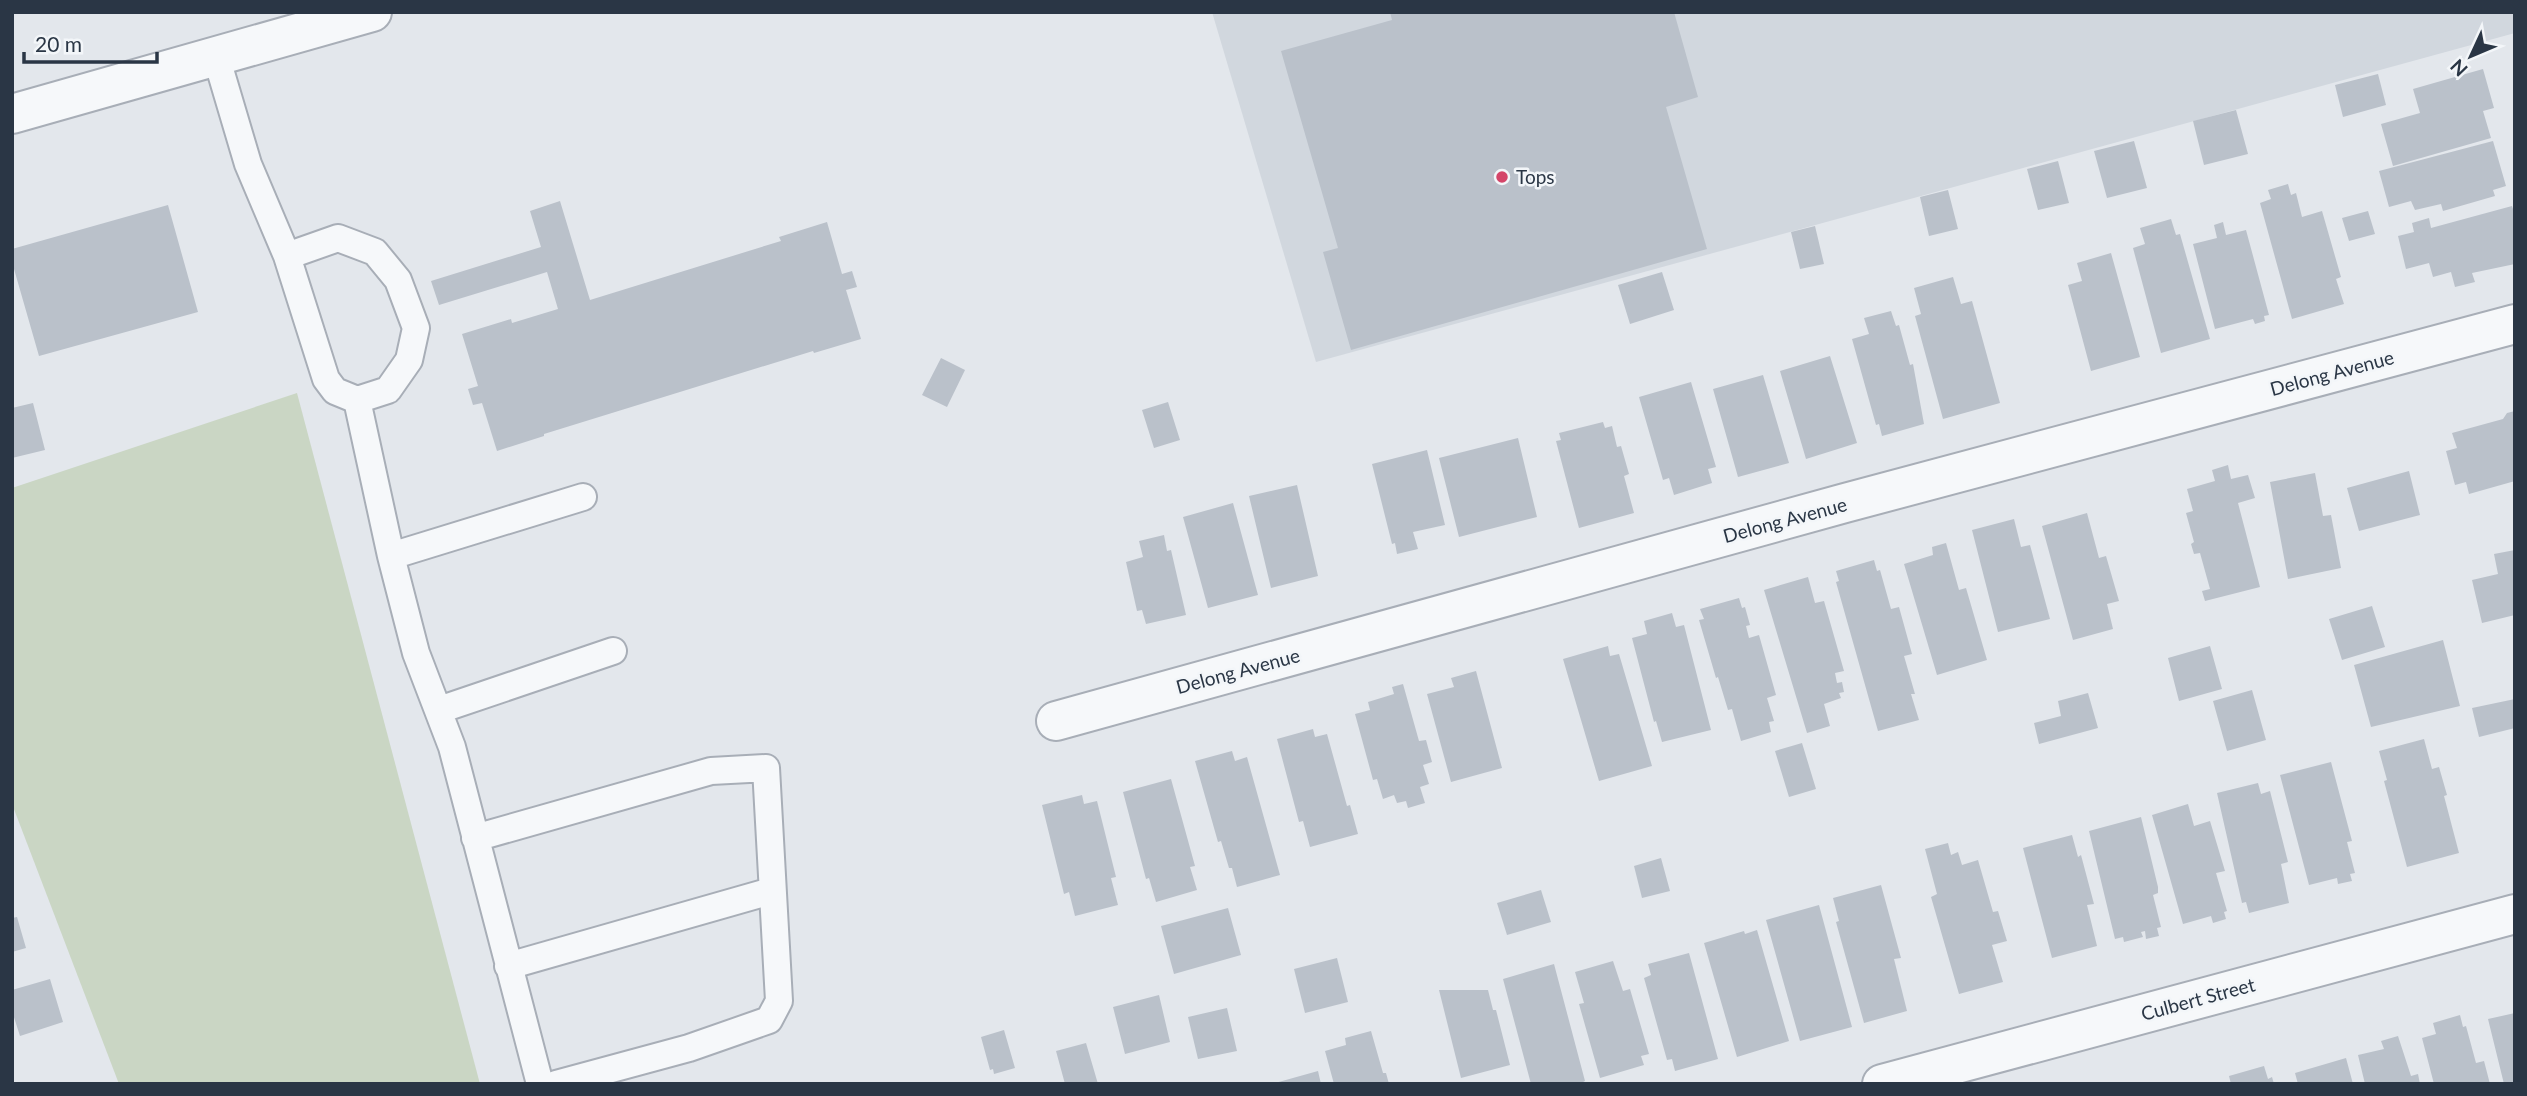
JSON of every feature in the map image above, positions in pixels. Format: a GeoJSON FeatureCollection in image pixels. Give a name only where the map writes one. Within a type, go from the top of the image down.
{"type":"FeatureCollection","features":[{"type":"Feature","properties":{"kind":"street"},"geometry":{"type":"LineString","coordinates":[[12,114],[372,12]]}},
{"type":"Feature","properties":{"kind":"street","name":"Delong Avenue"},"geometry":{"type":"LineString","coordinates":[[1056,721],[1845,503],[2515,324]]}},
{"type":"Feature","properties":{"kind":"street","name":"Culbert Street"},"geometry":{"type":"LineString","coordinates":[[1882,1084],[2515,914]]}},
{"type":"Feature","properties":{"kind":"lane"},"geometry":{"type":"LineString","coordinates":[[216,56],[248,164],[287,256],[326,379],[335,391],[357,400],[388,390],[409,360],[416,328],[398,280],[374,252],[338,238],[287,256]]}},
{"type":"Feature","properties":{"kind":"lane"},"geometry":{"type":"LineString","coordinates":[[357,400],[391,556],[416,653],[452,747],[540,1084]]}},
{"type":"Feature","properties":{"kind":"lane"},"geometry":{"type":"LineString","coordinates":[[391,556],[583,497]]}},
{"type":"Feature","properties":{"kind":"lane"},"geometry":{"type":"LineString","coordinates":[[439,710],[613,651]]}},
{"type":"Feature","properties":{"kind":"lane"},"geometry":{"type":"LineString","coordinates":[[475,838],[711,771],[765,768],[779,1001],[769,1020],[688,1048],[556,1084]]}},
{"type":"Feature","properties":{"kind":"lane"},"geometry":{"type":"LineString","coordinates":[[508,966],[771,891]]}},
{"type":"Feature","properties":{"kind":"shaded area"},"geometry":{"type":"Polygon","coordinates":[[[1212,12],[2515,12],[2515,33],[1316,362],[1212,12]]]}},
{"type":"Feature","properties":{"kind":"green space"},"geometry":{"type":"Polygon","coordinates":[[[297,393],[480,1084],[119,1084],[12,804],[12,488],[297,393]]]}},
{"type":"Feature","properties":{"kind":"building","name":"Tops"},"geometry":{"type":"Polygon","coordinates":[[[1390,12],[1674,12],[1698,97],[1666,107],[1707,249],[1351,350],[1323,252],[1338,248],[1281,51],[1392,20],[1390,12]]]}},
{"type":"Feature","properties":{"kind":"building"},"geometry":{"type":"Polygon","coordinates":[[[2483,69],[2494,108],[2483,111],[2491,138],[2393,166],[2381,124],[2420,113],[2413,89],[2483,69]]]}},
{"type":"Feature","properties":{"kind":"building"},"geometry":{"type":"Polygon","coordinates":[[[2378,74],[2386,105],[2343,117],[2335,85],[2378,74]]]}},
{"type":"Feature","properties":{"kind":"building"},"geometry":{"type":"Polygon","coordinates":[[[2236,110],[2248,154],[2204,165],[2193,121],[2236,110]]]}},
{"type":"Feature","properties":{"kind":"building"},"geometry":{"type":"Polygon","coordinates":[[[2134,141],[2147,188],[2107,198],[2094,151],[2134,141]]]}},
{"type":"Feature","properties":{"kind":"building"},"geometry":{"type":"Polygon","coordinates":[[[2493,141],[2506,186],[2493,190],[2495,196],[2443,211],[2441,204],[2415,210],[2411,201],[2389,207],[2379,171],[2493,141]]]}},
{"type":"Feature","properties":{"kind":"building"},"geometry":{"type":"Polygon","coordinates":[[[2058,161],[2069,203],[2038,210],[2027,169],[2058,161]]]}},
{"type":"Feature","properties":{"kind":"building"},"geometry":{"type":"Polygon","coordinates":[[[2288,184],[2291,195],[2296,193],[2302,217],[2322,211],[2341,277],[2336,279],[2344,304],[2292,319],[2260,203],[2271,199],[2268,190],[2288,184]]]}},
{"type":"Feature","properties":{"kind":"building"},"geometry":{"type":"Polygon","coordinates":[[[1948,190],[1958,229],[1929,236],[1920,197],[1948,190]]]}},
{"type":"Feature","properties":{"kind":"building"},"geometry":{"type":"Polygon","coordinates":[[[560,201],[590,300],[781,241],[779,237],[827,222],[842,274],[852,271],[857,287],[846,290],[861,339],[814,353],[813,351],[497,451],[482,403],[473,405],[468,389],[478,386],[462,334],[511,319],[512,323],[558,309],[547,272],[439,305],[431,281],[541,247],[530,211],[560,201]]]}},
{"type":"Feature","properties":{"kind":"building"},"geometry":{"type":"Polygon","coordinates":[[[168,205],[198,312],[39,356],[12,262],[12,249],[168,205]]]}},
{"type":"Feature","properties":{"kind":"building"},"geometry":{"type":"Polygon","coordinates":[[[2512,206],[2515,215],[2515,264],[2472,273],[2475,282],[2455,287],[2451,272],[2433,277],[2429,263],[2406,269],[2398,236],[2414,232],[2412,223],[2429,218],[2431,228],[2512,206]]]}},
{"type":"Feature","properties":{"kind":"building"},"geometry":{"type":"Polygon","coordinates":[[[2368,211],[2375,234],[2349,241],[2342,218],[2368,211]]]}},
{"type":"Feature","properties":{"kind":"building"},"geometry":{"type":"Polygon","coordinates":[[[2171,219],[2176,235],[2180,234],[2210,339],[2161,353],[2133,248],[2145,244],[2140,228],[2171,219]]]}},
{"type":"Feature","properties":{"kind":"building"},"geometry":{"type":"Polygon","coordinates":[[[2223,222],[2226,235],[2246,230],[2269,315],[2264,316],[2265,321],[2255,324],[2253,319],[2215,329],[2193,244],[2217,238],[2214,225],[2223,222]]]}},
{"type":"Feature","properties":{"kind":"building"},"geometry":{"type":"Polygon","coordinates":[[[1815,226],[1824,264],[1800,269],[1791,232],[1815,226]]]}},
{"type":"Feature","properties":{"kind":"building"},"geometry":{"type":"Polygon","coordinates":[[[2111,253],[2140,357],[2091,371],[2068,285],[2082,281],[2077,263],[2111,253]]]}},
{"type":"Feature","properties":{"kind":"building"},"geometry":{"type":"Polygon","coordinates":[[[1662,272],[1674,310],[1630,324],[1618,285],[1662,272]]]}},
{"type":"Feature","properties":{"kind":"building"},"geometry":{"type":"Polygon","coordinates":[[[1953,277],[1961,304],[1972,301],[2000,403],[1943,419],[1915,316],[1921,314],[1914,288],[1953,277]]]}},
{"type":"Feature","properties":{"kind":"building"},"geometry":{"type":"Polygon","coordinates":[[[1891,311],[1896,326],[1899,325],[1910,365],[1913,364],[1924,424],[1882,436],[1879,424],[1876,425],[1852,339],[1869,334],[1864,318],[1891,311]]]}},
{"type":"Feature","properties":{"kind":"building"},"geometry":{"type":"Polygon","coordinates":[[[1830,356],[1857,443],[1806,459],[1780,371],[1830,356]]]}},
{"type":"Feature","properties":{"kind":"building"},"geometry":{"type":"Polygon","coordinates":[[[941,358],[965,370],[947,407],[922,395],[941,358]]]}},
{"type":"Feature","properties":{"kind":"building"},"geometry":{"type":"Polygon","coordinates":[[[1763,375],[1789,463],[1738,477],[1713,389],[1763,375]]]}},
{"type":"Feature","properties":{"kind":"building"},"geometry":{"type":"Polygon","coordinates":[[[1691,382],[1716,467],[1708,469],[1712,483],[1674,495],[1669,478],[1663,480],[1639,397],[1691,382]]]}},
{"type":"Feature","properties":{"kind":"building"},"geometry":{"type":"Polygon","coordinates":[[[1168,402],[1180,440],[1154,448],[1142,410],[1168,402]]]}},
{"type":"Feature","properties":{"kind":"building"},"geometry":{"type":"Polygon","coordinates":[[[33,403],[45,450],[12,458],[12,408],[33,403]]]}},
{"type":"Feature","properties":{"kind":"building"},"geometry":{"type":"Polygon","coordinates":[[[2515,411],[2515,481],[2469,494],[2466,482],[2455,485],[2446,451],[2457,448],[2452,433],[2503,419],[2507,413],[2515,411]]]}},
{"type":"Feature","properties":{"kind":"building"},"geometry":{"type":"Polygon","coordinates":[[[1603,422],[1605,428],[1612,426],[1617,447],[1621,446],[1629,474],[1624,476],[1634,513],[1579,528],[1556,441],[1561,440],[1559,433],[1603,422]]]}},
{"type":"Feature","properties":{"kind":"building"},"geometry":{"type":"Polygon","coordinates":[[[1518,438],[1537,517],[1459,537],[1439,458],[1518,438]]]}},
{"type":"Feature","properties":{"kind":"building"},"geometry":{"type":"Polygon","coordinates":[[[1427,450],[1445,525],[1413,532],[1418,549],[1397,554],[1395,543],[1392,544],[1372,464],[1427,450]]]}},
{"type":"Feature","properties":{"kind":"building"},"geometry":{"type":"Polygon","coordinates":[[[2228,465],[2231,479],[2248,475],[2255,498],[2238,503],[2260,587],[2205,601],[2202,591],[2210,589],[2200,553],[2194,554],[2191,544],[2194,542],[2186,513],[2193,511],[2187,489],[2215,481],[2212,470],[2228,465]]]}},
{"type":"Feature","properties":{"kind":"building"},"geometry":{"type":"Polygon","coordinates":[[[2409,471],[2420,515],[2359,531],[2347,488],[2409,471]]]}},
{"type":"Feature","properties":{"kind":"building"},"geometry":{"type":"Polygon","coordinates":[[[2315,473],[2323,516],[2331,515],[2341,568],[2288,579],[2270,482],[2315,473]]]}},
{"type":"Feature","properties":{"kind":"building"},"geometry":{"type":"Polygon","coordinates":[[[1297,485],[1318,576],[1271,588],[1249,496],[1297,485]]]}},
{"type":"Feature","properties":{"kind":"building"},"geometry":{"type":"Polygon","coordinates":[[[1233,503],[1258,595],[1208,608],[1183,517],[1233,503]]]}},
{"type":"Feature","properties":{"kind":"building"},"geometry":{"type":"Polygon","coordinates":[[[2087,513],[2099,558],[2106,556],[2119,601],[2107,604],[2113,629],[2073,640],[2042,526],[2087,513]]]}},
{"type":"Feature","properties":{"kind":"building"},"geometry":{"type":"Polygon","coordinates":[[[2014,519],[2021,547],[2030,545],[2050,619],[1998,632],[1972,530],[2014,519]]]}},
{"type":"Feature","properties":{"kind":"building"},"geometry":{"type":"Polygon","coordinates":[[[1164,535],[1167,551],[1171,550],[1186,615],[1146,624],[1142,610],[1137,611],[1126,562],[1143,557],[1139,541],[1164,535]]]}},
{"type":"Feature","properties":{"kind":"building"},"geometry":{"type":"Polygon","coordinates":[[[1946,543],[1959,590],[1966,588],[1987,660],[1937,675],[1904,564],[1933,555],[1932,547],[1946,543]]]}},
{"type":"Feature","properties":{"kind":"building"},"geometry":{"type":"Polygon","coordinates":[[[2515,550],[2515,615],[2482,623],[2472,580],[2498,574],[2494,554],[2515,550]]]}},
{"type":"Feature","properties":{"kind":"building"},"geometry":{"type":"Polygon","coordinates":[[[1874,560],[1877,571],[1880,570],[1891,609],[1899,607],[1912,654],[1904,656],[1919,720],[1878,731],[1836,582],[1839,581],[1836,571],[1874,560]]]}},
{"type":"Feature","properties":{"kind":"building"},"geometry":{"type":"Polygon","coordinates":[[[1808,577],[1815,603],[1824,601],[1844,671],[1835,673],[1837,683],[1842,682],[1844,692],[1839,693],[1841,698],[1824,704],[1830,726],[1807,733],[1764,590],[1808,577]]]}},
{"type":"Feature","properties":{"kind":"building"},"geometry":{"type":"Polygon","coordinates":[[[1739,598],[1742,608],[1745,607],[1750,625],[1746,626],[1749,638],[1759,635],[1776,695],[1767,698],[1774,721],[1769,722],[1771,732],[1741,741],[1732,709],[1728,710],[1718,677],[1716,678],[1699,620],[1704,619],[1700,609],[1739,598]]]}},
{"type":"Feature","properties":{"kind":"building"},"geometry":{"type":"Polygon","coordinates":[[[2372,606],[2385,647],[2342,660],[2329,619],[2372,606]]]}},
{"type":"Feature","properties":{"kind":"building"},"geometry":{"type":"Polygon","coordinates":[[[1672,613],[1676,627],[1684,625],[1711,730],[1662,742],[1656,721],[1654,722],[1632,638],[1647,634],[1644,621],[1672,613]]]}},
{"type":"Feature","properties":{"kind":"building"},"geometry":{"type":"Polygon","coordinates":[[[2443,640],[2460,706],[2371,727],[2354,665],[2443,640]]]}},
{"type":"Feature","properties":{"kind":"building"},"geometry":{"type":"Polygon","coordinates":[[[1608,646],[1610,656],[1619,654],[1652,766],[1599,781],[1563,659],[1608,646]]]}},
{"type":"Feature","properties":{"kind":"building"},"geometry":{"type":"Polygon","coordinates":[[[2210,646],[2222,689],[2179,701],[2168,658],[2210,646]]]}},
{"type":"Feature","properties":{"kind":"building"},"geometry":{"type":"Polygon","coordinates":[[[1476,671],[1502,768],[1451,782],[1427,694],[1454,687],[1451,678],[1476,671]]]}},
{"type":"Feature","properties":{"kind":"building"},"geometry":{"type":"Polygon","coordinates":[[[1403,684],[1419,741],[1426,740],[1432,762],[1423,765],[1429,784],[1420,787],[1425,803],[1408,808],[1406,801],[1397,803],[1394,795],[1383,799],[1377,779],[1373,780],[1355,714],[1370,710],[1368,702],[1394,694],[1392,687],[1403,684]]]}},
{"type":"Feature","properties":{"kind":"building"},"geometry":{"type":"Polygon","coordinates":[[[2252,690],[2266,740],[2227,751],[2213,701],[2252,690]]]}},
{"type":"Feature","properties":{"kind":"building"},"geometry":{"type":"Polygon","coordinates":[[[2088,693],[2098,728],[2039,744],[2034,723],[2061,716],[2058,701],[2088,693]]]}},
{"type":"Feature","properties":{"kind":"building"},"geometry":{"type":"Polygon","coordinates":[[[2515,699],[2515,728],[2479,737],[2472,708],[2515,699]]]}},
{"type":"Feature","properties":{"kind":"building"},"geometry":{"type":"Polygon","coordinates":[[[1313,729],[1315,737],[1327,734],[1347,806],[1350,805],[1358,834],[1310,847],[1303,821],[1299,822],[1277,739],[1313,729]]]}},
{"type":"Feature","properties":{"kind":"building"},"geometry":{"type":"Polygon","coordinates":[[[2424,739],[2432,769],[2439,767],[2459,853],[2407,867],[2384,781],[2387,780],[2379,751],[2424,739]]]}},
{"type":"Feature","properties":{"kind":"building"},"geometry":{"type":"Polygon","coordinates":[[[1802,743],[1816,789],[1789,797],[1775,751],[1802,743]]]}},
{"type":"Feature","properties":{"kind":"building"},"geometry":{"type":"Polygon","coordinates":[[[1232,751],[1235,761],[1247,757],[1280,875],[1237,887],[1221,841],[1218,842],[1195,761],[1232,751]]]}},
{"type":"Feature","properties":{"kind":"building"},"geometry":{"type":"Polygon","coordinates":[[[2331,762],[2352,841],[2347,842],[2355,873],[2350,874],[2352,881],[2338,884],[2337,878],[2309,885],[2280,775],[2331,762]]]}},
{"type":"Feature","properties":{"kind":"building"},"geometry":{"type":"Polygon","coordinates":[[[1171,779],[1195,866],[1190,867],[1197,890],[1156,902],[1149,878],[1146,879],[1123,792],[1171,779]]]}},
{"type":"Feature","properties":{"kind":"building"},"geometry":{"type":"Polygon","coordinates":[[[2258,783],[2261,794],[2270,791],[2288,862],[2281,864],[2289,903],[2249,913],[2246,902],[2242,903],[2217,793],[2258,783]]]}},
{"type":"Feature","properties":{"kind":"building"},"geometry":{"type":"Polygon","coordinates":[[[1082,795],[1084,804],[1097,801],[1116,877],[1111,878],[1118,905],[1075,916],[1069,892],[1064,894],[1042,805],[1082,795]]]}},
{"type":"Feature","properties":{"kind":"building"},"geometry":{"type":"Polygon","coordinates":[[[2188,804],[2194,826],[2210,821],[2225,871],[2216,873],[2227,911],[2224,912],[2226,919],[2213,923],[2211,916],[2183,924],[2152,815],[2188,804]]]}},
{"type":"Feature","properties":{"kind":"building"},"geometry":{"type":"Polygon","coordinates":[[[2141,817],[2158,887],[2158,893],[2153,895],[2161,927],[2157,928],[2159,936],[2146,939],[2145,931],[2141,932],[2143,937],[2124,942],[2123,937],[2115,939],[2089,831],[2141,817]]]}},
{"type":"Feature","properties":{"kind":"building"},"geometry":{"type":"Polygon","coordinates":[[[2072,835],[2078,857],[2081,855],[2094,904],[2087,905],[2097,946],[2052,958],[2023,848],[2072,835]]]}},
{"type":"Feature","properties":{"kind":"building"},"geometry":{"type":"Polygon","coordinates":[[[1948,843],[1951,855],[1958,852],[1962,865],[1978,860],[1993,912],[1998,911],[2007,941],[1992,945],[2003,982],[1959,994],[1931,897],[1937,894],[1925,849],[1948,843]]]}},
{"type":"Feature","properties":{"kind":"building"},"geometry":{"type":"Polygon","coordinates":[[[1661,858],[1670,891],[1642,898],[1634,866],[1661,858]]]}},
{"type":"Feature","properties":{"kind":"building"},"geometry":{"type":"Polygon","coordinates":[[[1881,885],[1901,958],[1894,959],[1907,1011],[1864,1023],[1836,922],[1839,921],[1833,898],[1881,885]]]}},
{"type":"Feature","properties":{"kind":"building"},"geometry":{"type":"Polygon","coordinates":[[[1541,890],[1551,922],[1507,935],[1497,903],[1541,890]]]}},
{"type":"Feature","properties":{"kind":"building"},"geometry":{"type":"Polygon","coordinates":[[[1819,905],[1852,1027],[1800,1041],[1766,920],[1819,905]]]}},
{"type":"Feature","properties":{"kind":"building"},"geometry":{"type":"Polygon","coordinates":[[[1228,908],[1241,955],[1174,974],[1161,926],[1228,908]]]}},
{"type":"Feature","properties":{"kind":"building"},"geometry":{"type":"Polygon","coordinates":[[[17,917],[26,948],[12,952],[12,918],[17,917]]]}},
{"type":"Feature","properties":{"kind":"building"},"geometry":{"type":"Polygon","coordinates":[[[1757,930],[1789,1041],[1737,1057],[1704,943],[1744,931],[1745,934],[1757,930]]]}},
{"type":"Feature","properties":{"kind":"building"},"geometry":{"type":"Polygon","coordinates":[[[1689,953],[1718,1059],[1675,1071],[1672,1059],[1667,1060],[1644,978],[1651,975],[1648,964],[1689,953]]]}},
{"type":"Feature","properties":{"kind":"building"},"geometry":{"type":"Polygon","coordinates":[[[1337,958],[1348,1002],[1305,1013],[1294,969],[1337,958]]]}},
{"type":"Feature","properties":{"kind":"building"},"geometry":{"type":"Polygon","coordinates":[[[1613,961],[1623,991],[1630,989],[1649,1054],[1641,1056],[1644,1065],[1600,1078],[1579,1004],[1584,1003],[1575,972],[1613,961]]]}},
{"type":"Feature","properties":{"kind":"building"},"geometry":{"type":"Polygon","coordinates":[[[1554,964],[1585,1081],[1579,1084],[1531,1084],[1503,979],[1554,964]]]}},
{"type":"Feature","properties":{"kind":"building"},"geometry":{"type":"Polygon","coordinates":[[[50,979],[63,1022],[20,1036],[12,1011],[12,990],[50,979]]]}},
{"type":"Feature","properties":{"kind":"building"},"geometry":{"type":"Polygon","coordinates":[[[1439,990],[1488,990],[1510,1065],[1461,1078],[1439,990]]]}},
{"type":"Feature","properties":{"kind":"building"},"geometry":{"type":"Polygon","coordinates":[[[1159,995],[1170,1042],[1125,1054],[1113,1007],[1159,995]]]}},
{"type":"Feature","properties":{"kind":"building"},"geometry":{"type":"Polygon","coordinates":[[[1227,1008],[1237,1051],[1198,1059],[1188,1017],[1227,1008]]]}},
{"type":"Feature","properties":{"kind":"building"},"geometry":{"type":"Polygon","coordinates":[[[2515,1013],[2515,1084],[2504,1084],[2488,1019],[2515,1013]]]}},
{"type":"Feature","properties":{"kind":"building"},"geometry":{"type":"Polygon","coordinates":[[[2460,1015],[2463,1027],[2466,1026],[2476,1063],[2484,1061],[2490,1084],[2434,1084],[2422,1038],[2436,1034],[2433,1023],[2460,1015]]]}},
{"type":"Feature","properties":{"kind":"building"},"geometry":{"type":"Polygon","coordinates":[[[1004,1030],[1015,1068],[994,1074],[993,1069],[990,1070],[981,1037],[1004,1030]]]}},
{"type":"Feature","properties":{"kind":"building"},"geometry":{"type":"Polygon","coordinates":[[[1371,1031],[1383,1073],[1386,1073],[1389,1084],[1334,1084],[1325,1051],[1346,1045],[1345,1038],[1371,1031]]]}},
{"type":"Feature","properties":{"kind":"building"},"geometry":{"type":"Polygon","coordinates":[[[2398,1036],[2411,1076],[2418,1074],[2420,1084],[2365,1084],[2358,1055],[2384,1049],[2381,1041],[2398,1036]]]}},
{"type":"Feature","properties":{"kind":"building"},"geometry":{"type":"Polygon","coordinates":[[[1086,1043],[1098,1084],[1065,1084],[1056,1051],[1086,1043]]]}},
{"type":"Feature","properties":{"kind":"building"},"geometry":{"type":"Polygon","coordinates":[[[2346,1058],[2353,1084],[2298,1084],[2295,1073],[2346,1058]]]}},
{"type":"Feature","properties":{"kind":"building"},"geometry":{"type":"Polygon","coordinates":[[[2264,1066],[2268,1079],[2272,1077],[2274,1084],[2231,1084],[2229,1076],[2264,1066]]]}},
{"type":"Feature","properties":{"kind":"building"},"geometry":{"type":"Polygon","coordinates":[[[1318,1071],[1321,1084],[1275,1084],[1275,1083],[1318,1071]]]}},
{"type":"Feature","properties":{"kind":"place","name":"Tops"},"geometry":{"type":"Point","coordinates":[1502,177]}}]}
